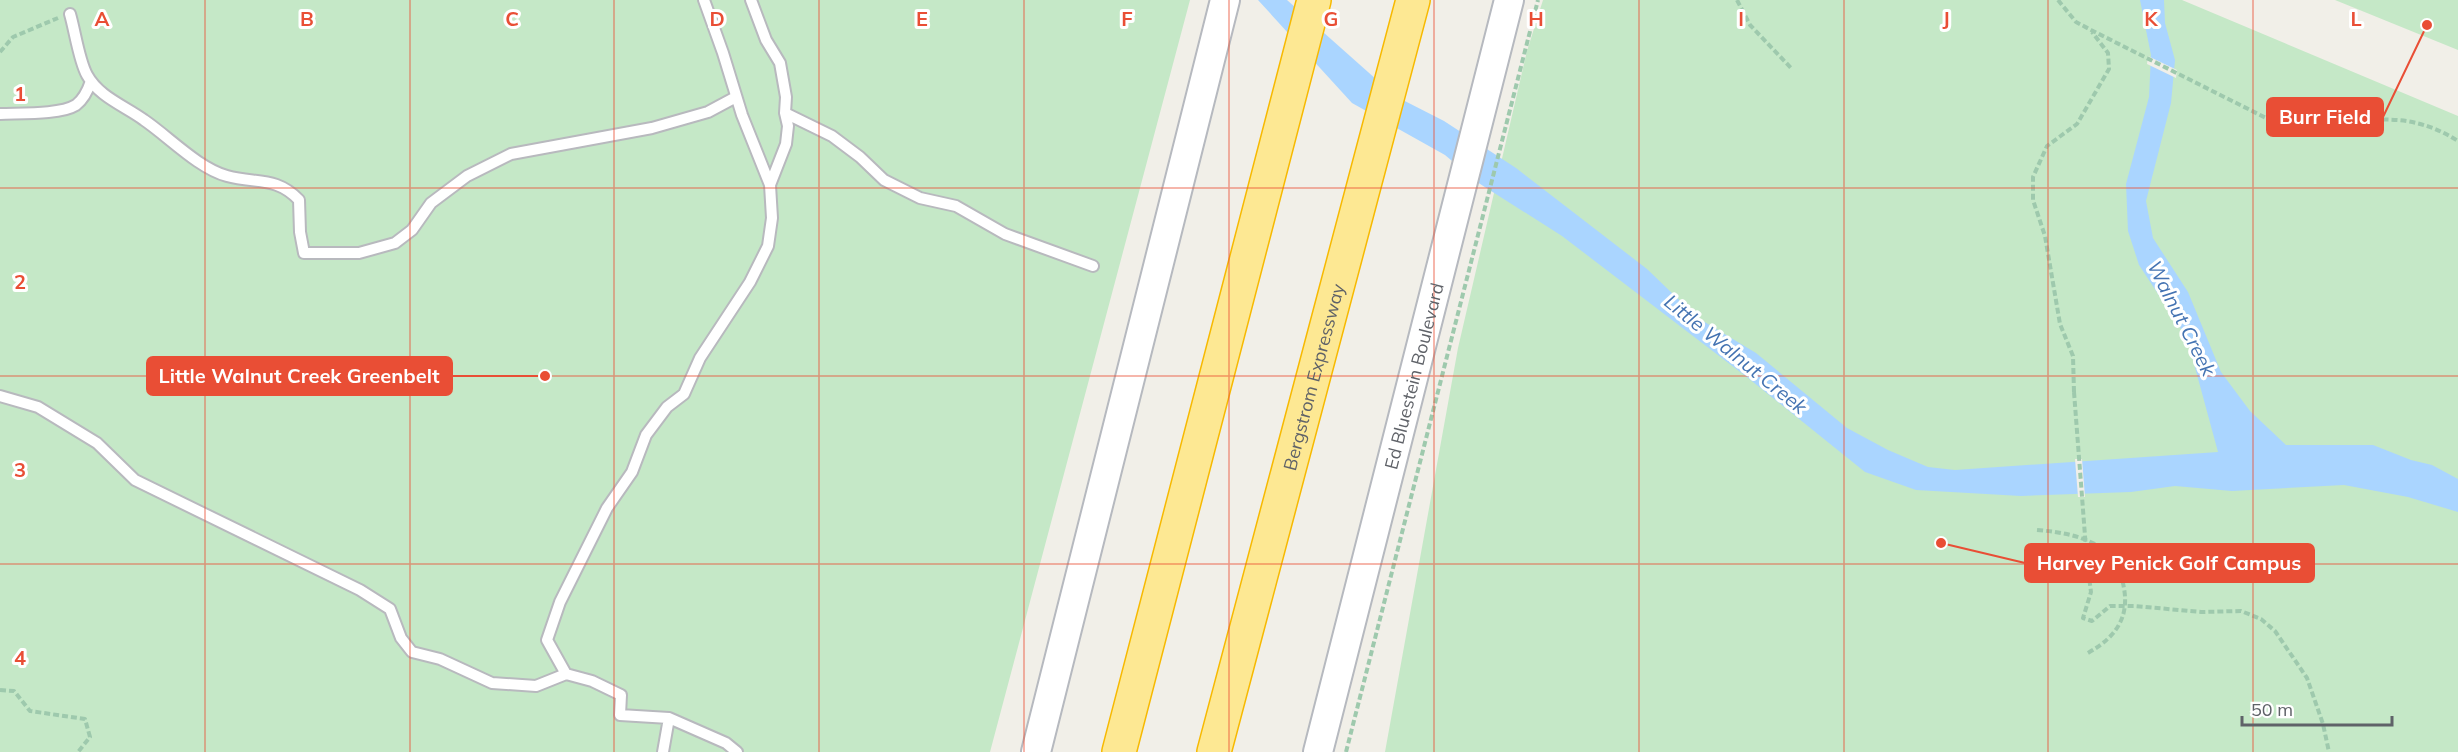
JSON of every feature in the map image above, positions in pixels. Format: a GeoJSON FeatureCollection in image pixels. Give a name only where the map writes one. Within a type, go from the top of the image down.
{"type":"FeatureCollection","features":[{"type":"Feature","properties":{"kind":"highway"},"geometry":{"type":"LineString","coordinates":[[1119,752],[1314,0]]}},
{"type":"Feature","properties":{"kind":"highway","name":"Bergstrom Expressway"},"geometry":{"type":"LineString","coordinates":[[1214,752],[1413,0]]}},
{"type":"Feature","properties":{"kind":"main road"},"geometry":{"type":"LineString","coordinates":[[1036,752],[1225,0]]}},
{"type":"Feature","properties":{"kind":"main road","name":"Ed Bluestein Boulevard"},"geometry":{"type":"LineString","coordinates":[[1318,752],[1509,0]]}},
{"type":"Feature","properties":{"kind":"lane"},"geometry":{"type":"LineString","coordinates":[[566,674],[547,640],[560,602],[607,508],[632,472],[646,435],[667,407],[684,394],[700,358],[750,282],[768,246],[772,218],[770,185],[735,97],[723,52],[704,0]]}},
{"type":"Feature","properties":{"kind":"lane"},"geometry":{"type":"LineString","coordinates":[[750,0],[766,40],[780,63],[786,97],[788,126],[786,144],[770,185]]}},
{"type":"Feature","properties":{"kind":"lane"},"geometry":{"type":"LineString","coordinates":[[70,14],[82,66],[91,81],[103,94],[143,119],[193,158],[218,172],[226,176],[262,181],[287,188],[299,200],[300,232],[304,254],[359,253],[395,243],[412,230],[431,203],[467,176],[512,154],[652,128],[708,112],[735,97]]}},
{"type":"Feature","properties":{"kind":"lane"},"geometry":{"type":"LineString","coordinates":[[0,114],[43,113],[75,105],[86,94],[91,81]]}},
{"type":"Feature","properties":{"kind":"lane"},"geometry":{"type":"LineString","coordinates":[[786,113],[832,136],[884,180],[921,198],[956,206],[1005,234],[1093,266]]}},
{"type":"Feature","properties":{"kind":"lane"},"geometry":{"type":"LineString","coordinates":[[0,396],[38,407],[97,443],[135,480],[360,590],[390,609],[401,638],[412,652],[440,659],[492,683],[536,686],[566,674],[592,681],[621,695],[620,715],[669,718],[726,743],[737,752]]}},
{"type":"Feature","properties":{"kind":"lane"},"geometry":{"type":"LineString","coordinates":[[663,752],[669,718]]}},
{"type":"Feature","properties":{"kind":"path"},"geometry":{"type":"LineString","coordinates":[[1346,752],[1538,0]]}},
{"type":"Feature","properties":{"kind":"path"},"geometry":{"type":"LineString","coordinates":[[1737,0],[1750,25],[1792,69]]}},
{"type":"Feature","properties":{"kind":"path"},"geometry":{"type":"LineString","coordinates":[[2058,0],[2076,22],[2282,126],[2311,128],[2363,119],[2405,119],[2440,129],[2458,141]]}},
{"type":"Feature","properties":{"kind":"path"},"geometry":{"type":"LineString","coordinates":[[0,52],[13,37],[70,14]]}},
{"type":"Feature","properties":{"kind":"path"},"geometry":{"type":"LineString","coordinates":[[2091,30],[2108,53],[2109,69],[2077,124],[2047,146],[2033,177],[2033,200],[2045,236],[2060,324],[2073,356],[2091,592],[2083,618],[2092,621],[2110,606],[2126,606],[2201,612],[2241,611],[2261,619],[2275,631],[2307,678],[2330,752]]}},
{"type":"Feature","properties":{"kind":"path"},"geometry":{"type":"LineString","coordinates":[[2037,530],[2073,534],[2103,548],[2118,568],[2124,584],[2126,606],[2118,628],[2105,643],[2086,654]]}},
{"type":"Feature","properties":{"kind":"path"},"geometry":{"type":"LineString","coordinates":[[0,690],[14,691],[30,711],[85,719],[90,737],[78,752]]}},
{"type":"Feature","properties":{"kind":"green space"},"geometry":{"type":"Polygon","coordinates":[[[0,0],[1190,0],[990,752],[0,752],[0,0]]]}},
{"type":"Feature","properties":{"kind":"green space"},"geometry":{"type":"Polygon","coordinates":[[[1543,0],[2182,0],[2458,116],[2458,752],[1385,752],[1458,348],[1527,51],[1543,0]]]}},
{"type":"Feature","properties":{"kind":"green space"},"geometry":{"type":"Polygon","coordinates":[[[2335,0],[2458,0],[2458,50],[2335,0]]]}},
{"type":"Feature","properties":{"kind":"water"},"geometry":{"type":"Polygon","coordinates":[[[1258,0],[1287,0],[1395,96],[1444,121],[1516,168],[1647,269],[1698,318],[1756,353],[1847,428],[1888,450],[1928,467],[1955,470],[2218,452],[2187,338],[2139,265],[2128,231],[2126,184],[2149,97],[2151,55],[2140,0],[2164,0],[2165,23],[2175,60],[2171,103],[2146,201],[2153,238],[2188,292],[2221,372],[2250,411],[2286,445],[2373,445],[2411,460],[2432,465],[2458,479],[2458,512],[2408,497],[2344,485],[2232,491],[2175,486],[2131,492],[2021,496],[1916,490],[1865,472],[1748,378],[1562,236],[1477,182],[1445,155],[1352,103],[1258,0]]]}},
{"type":"Feature","properties":{"kind":"pier"},"geometry":{"type":"Polygon","coordinates":[[[2148,56],[2177,70],[2176,78],[2147,64],[2148,56]]]}},
{"type":"Feature","properties":{"kind":"pier"},"geometry":{"type":"Polygon","coordinates":[[[2075,459],[2082,459],[2085,497],[2078,497],[2075,459]]]}},
{"type":"Feature","properties":{"kind":"place","name":"Burr Field"},"geometry":{"type":"Point","coordinates":[2427,25]}},
{"type":"Feature","properties":{"kind":"place","name":"Little Walnut Creek Greenbelt"},"geometry":{"type":"Point","coordinates":[545,376]}},
{"type":"Feature","properties":{"kind":"place","name":"Harvey Penick Golf Campus"},"geometry":{"type":"Point","coordinates":[1941,543]}},
{"type":"Feature","properties":{"kind":"water label","name":"Walnut Creek"},"geometry":{"type":"Point","coordinates":[2182,318]}},
{"type":"Feature","properties":{"kind":"water label","name":"Little Walnut Creek"},"geometry":{"type":"Point","coordinates":[1736,354]}}]}
